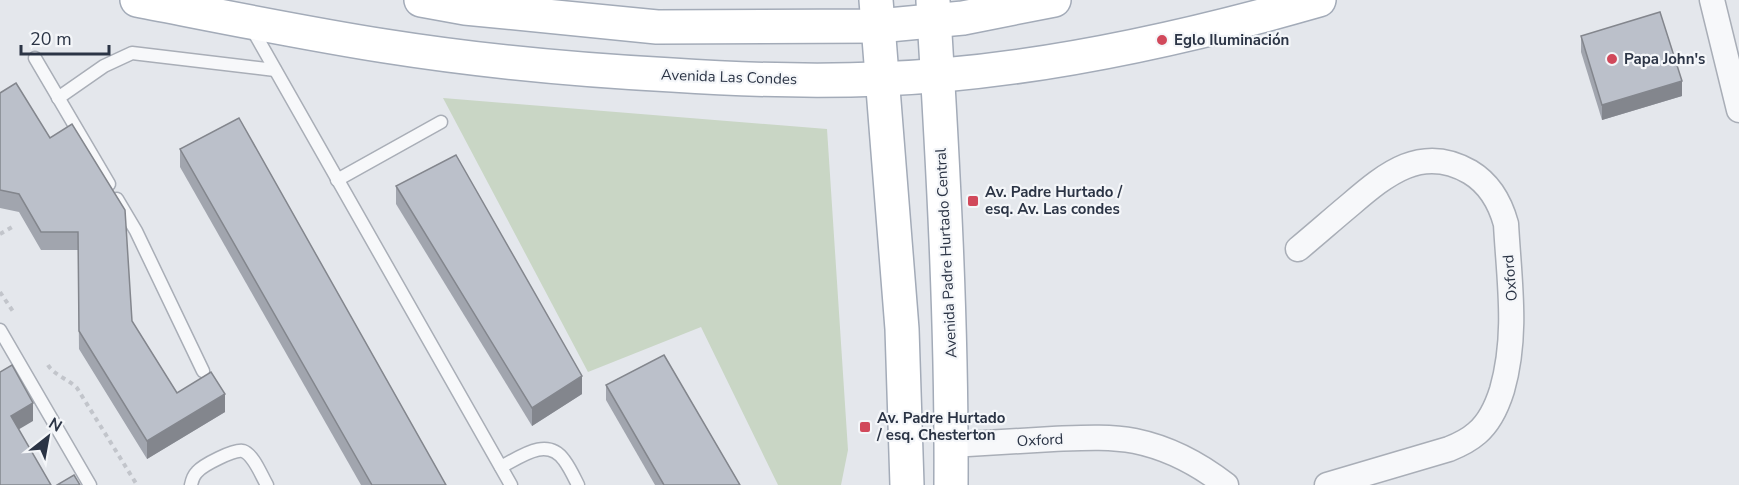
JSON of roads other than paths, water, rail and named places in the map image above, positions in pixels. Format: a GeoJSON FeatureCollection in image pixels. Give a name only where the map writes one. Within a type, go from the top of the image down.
{"type":"FeatureCollection","features":[{"type":"Feature","properties":{"kind":"main road","name":"Avenida Las Condes"},"geometry":{"type":"LineString","coordinates":[[137,0],[388,46],[496,60],[604,71],[713,78],[822,81],[971,73],[1107,52],[1319,0]]}},
{"type":"Feature","properties":{"kind":"main road"},"geometry":{"type":"LineString","coordinates":[[421,0],[465,8],[657,27],[934,11],[975,16],[1054,0]]}},
{"type":"Feature","properties":{"kind":"main road","name":"Avenida Padre Hurtado Central"},"geometry":{"type":"LineString","coordinates":[[934,11],[949,281],[951,485]]}},
{"type":"Feature","properties":{"kind":"main road"},"geometry":{"type":"LineString","coordinates":[[877,13],[902,329],[907,485]]}},
{"type":"Feature","properties":{"kind":"street"},"geometry":{"type":"LineString","coordinates":[[1712,0],[1739,110]]}},
{"type":"Feature","properties":{"kind":"street","name":"Oxford"},"geometry":{"type":"LineString","coordinates":[[1298,249],[1393,170],[1440,160],[1476,176],[1494,195],[1502,208],[1506,224],[1512,330],[1506,376],[1495,410],[1488,422],[1464,442],[1449,449],[1327,485]]}},
{"type":"Feature","properties":{"kind":"street","name":"Oxford"},"geometry":{"type":"LineString","coordinates":[[951,445],[1074,438],[1115,438],[1136,441],[1163,449],[1190,461],[1226,485]]}},
{"type":"Feature","properties":{"kind":"lane"},"geometry":{"type":"LineString","coordinates":[[248,22],[511,485]]}},
{"type":"Feature","properties":{"kind":"lane"},"geometry":{"type":"LineString","coordinates":[[58,98],[104,66],[132,53],[275,70]]}},
{"type":"Feature","properties":{"kind":"lane"},"geometry":{"type":"LineString","coordinates":[[35,58],[136,231],[203,371]]}},
{"type":"Feature","properties":{"kind":"lane"},"geometry":{"type":"LineString","coordinates":[[337,180],[441,122]]}},
{"type":"Feature","properties":{"kind":"lane"},"geometry":{"type":"LineString","coordinates":[[0,330],[90,485]]}},
{"type":"Feature","properties":{"kind":"lane"},"geometry":{"type":"LineString","coordinates":[[501,467],[537,448],[549,450],[563,457],[578,485]]}},
{"type":"Feature","properties":{"kind":"lane"},"geometry":{"type":"LineString","coordinates":[[191,485],[198,471],[234,450],[244,452],[251,457],[267,485]]}},
{"type":"Feature","properties":{"kind":"place","name":"Eglo Iluminación"},"geometry":{"type":"Point","coordinates":[1162,40]}},
{"type":"Feature","properties":{"kind":"place","name":"Papa John's"},"geometry":{"type":"Point","coordinates":[1612,59]}},
{"type":"Feature","properties":{"kind":"place","name":"Av. Padre Hurtado / esq. Av. Las condes"},"geometry":{"type":"Point","coordinates":[973,201]}},
{"type":"Feature","properties":{"kind":"place","name":"Av. Padre Hurtado / esq. Chesterton"},"geometry":{"type":"Point","coordinates":[865,427]}}]}
